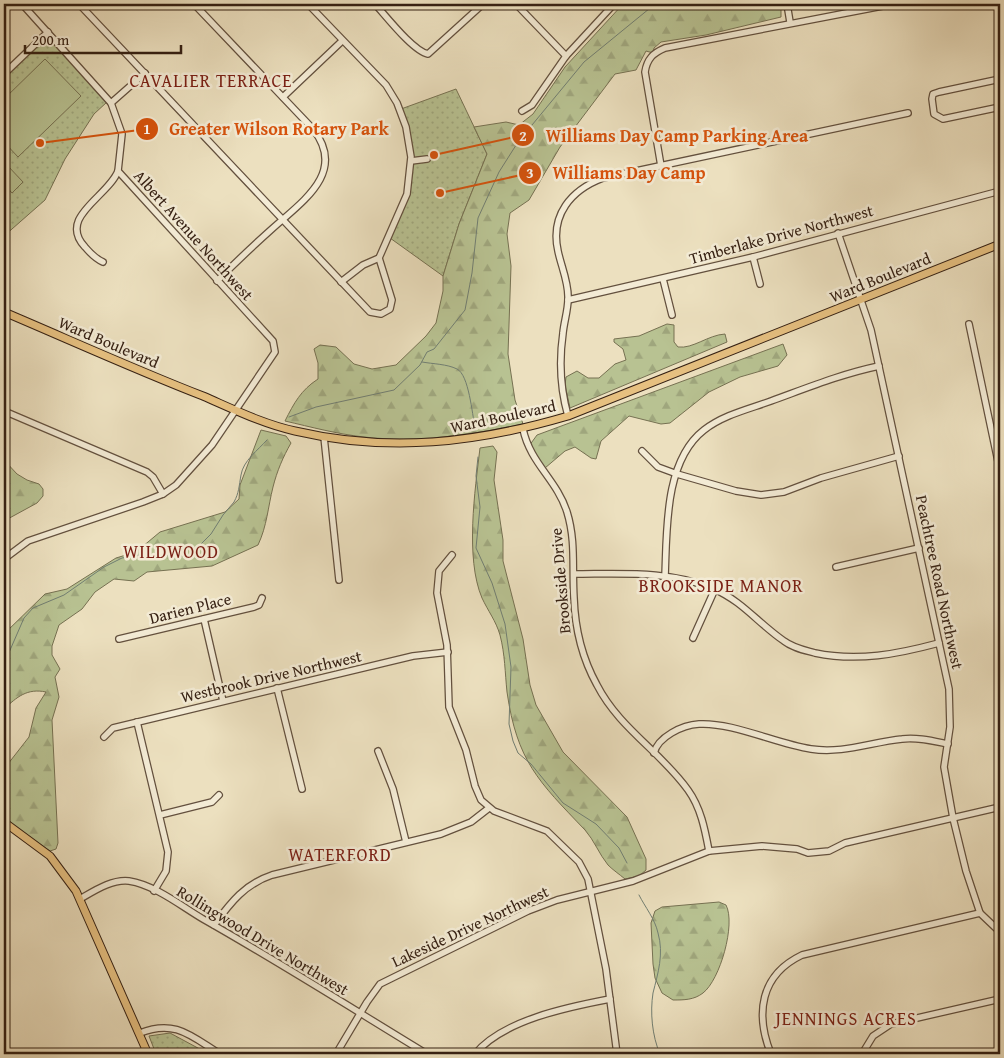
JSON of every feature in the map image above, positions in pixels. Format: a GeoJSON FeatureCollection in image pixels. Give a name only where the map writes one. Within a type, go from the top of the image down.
{"type":"FeatureCollection","features":[{"type":"Feature","properties":{"kind":"main road","name":"Ward Boulevard"},"geometry":{"type":"LineString","coordinates":[[4,312],[273,426],[324,437],[382,443],[462,441],[522,429],[568,416],[1000,244]]}},
{"type":"Feature","properties":{"kind":"main road"},"geometry":{"type":"LineString","coordinates":[[4,822],[56,861],[80,899],[148,1054]]}},
{"type":"Feature","properties":{"kind":"street","name":"Albert Avenue Northwest"},"geometry":{"type":"LineString","coordinates":[[22,4],[111,103],[122,134],[118,172],[274,346],[275,352],[272,359],[234,410]]}},
{"type":"Feature","properties":{"kind":"street"},"geometry":{"type":"LineString","coordinates":[[78,4],[370,312],[381,314],[390,309],[392,304],[379,258]]}},
{"type":"Feature","properties":{"kind":"street"},"geometry":{"type":"LineString","coordinates":[[194,4],[320,137],[326,159],[324,171],[316,186],[298,207],[217,281]]}},
{"type":"Feature","properties":{"kind":"street"},"geometry":{"type":"LineString","coordinates":[[308,4],[386,85],[394,97],[406,127],[411,161],[410,182],[404,206],[379,258],[355,270],[341,282]]}},
{"type":"Feature","properties":{"kind":"street"},"geometry":{"type":"LineString","coordinates":[[375,4],[422,53],[428,54],[483,4]]}},
{"type":"Feature","properties":{"kind":"street"},"geometry":{"type":"LineString","coordinates":[[516,4],[566,56]]}},
{"type":"Feature","properties":{"kind":"street"},"geometry":{"type":"LineString","coordinates":[[522,111],[532,105],[566,56],[614,4]]}},
{"type":"Feature","properties":{"kind":"street"},"geometry":{"type":"LineString","coordinates":[[787,4],[790,22]]}},
{"type":"Feature","properties":{"kind":"street"},"geometry":{"type":"LineString","coordinates":[[661,166],[645,72],[648,61],[653,53],[665,48],[790,22],[893,4]]}},
{"type":"Feature","properties":{"kind":"street"},"geometry":{"type":"LineString","coordinates":[[4,74],[48,32]]}},
{"type":"Feature","properties":{"kind":"street"},"geometry":{"type":"LineString","coordinates":[[283,97],[342,41]]}},
{"type":"Feature","properties":{"kind":"street"},"geometry":{"type":"LineString","coordinates":[[111,103],[145,73]]}},
{"type":"Feature","properties":{"kind":"street"},"geometry":{"type":"LineString","coordinates":[[1000,79],[939,92],[933,94],[932,99],[934,114],[943,119],[1000,107]]}},
{"type":"Feature","properties":{"kind":"street"},"geometry":{"type":"LineString","coordinates":[[568,416],[560,373],[568,300],[556,239],[558,220],[565,205],[576,192],[590,182],[603,178],[908,113]]}},
{"type":"Feature","properties":{"kind":"street"},"geometry":{"type":"LineString","coordinates":[[411,161],[427,159]]}},
{"type":"Feature","properties":{"kind":"street"},"geometry":{"type":"LineString","coordinates":[[103,262],[96,259],[79,239],[77,223],[82,213],[114,181],[118,172]]}},
{"type":"Feature","properties":{"kind":"street","name":"Timberlake Drive Northwest"},"geometry":{"type":"LineString","coordinates":[[568,300],[753,258],[838,233],[1000,191]]}},
{"type":"Feature","properties":{"kind":"street","name":"Peachtree Road Northwest"},"geometry":{"type":"LineString","coordinates":[[838,233],[848,268],[861,299],[879,366],[939,643],[951,706],[944,767],[953,818],[966,872],[980,913],[1000,932]]}},
{"type":"Feature","properties":{"kind":"street"},"geometry":{"type":"LineString","coordinates":[[753,258],[760,284]]}},
{"type":"Feature","properties":{"kind":"street"},"geometry":{"type":"LineString","coordinates":[[663,279],[672,315]]}},
{"type":"Feature","properties":{"kind":"street"},"geometry":{"type":"LineString","coordinates":[[969,324],[998,449],[1000,471]]}},
{"type":"Feature","properties":{"kind":"street"},"geometry":{"type":"LineString","coordinates":[[665,576],[668,519],[677,474],[698,435],[718,422],[830,378],[879,366]]}},
{"type":"Feature","properties":{"kind":"street"},"geometry":{"type":"LineString","coordinates":[[4,559],[28,541],[163,494],[176,485],[195,467],[234,410]]}},
{"type":"Feature","properties":{"kind":"street"},"geometry":{"type":"LineString","coordinates":[[4,411],[147,472],[153,477],[163,494]]}},
{"type":"Feature","properties":{"kind":"street","name":"Brookside Drive"},"geometry":{"type":"LineString","coordinates":[[522,429],[529,450],[555,486],[566,510],[573,540],[575,619],[582,651],[590,672],[612,710],[678,777],[694,800],[702,818],[709,851]]}},
{"type":"Feature","properties":{"kind":"street"},"geometry":{"type":"LineString","coordinates":[[324,437],[339,580]]}},
{"type":"Feature","properties":{"kind":"street"},"geometry":{"type":"LineString","coordinates":[[642,451],[658,467],[754,495],[773,494],[899,456]]}},
{"type":"Feature","properties":{"kind":"street"},"geometry":{"type":"LineString","coordinates":[[836,567],[919,548]]}},
{"type":"Feature","properties":{"kind":"street"},"geometry":{"type":"LineString","coordinates":[[452,554],[439,571],[436,586],[448,652],[449,707],[466,750],[475,786],[481,800],[489,808],[539,827],[552,835],[579,862],[586,874],[606,969],[617,1054]]}},
{"type":"Feature","properties":{"kind":"street"},"geometry":{"type":"LineString","coordinates":[[574,574],[665,576],[715,589],[744,606],[776,636],[796,648],[847,658],[874,657],[939,643]]}},
{"type":"Feature","properties":{"kind":"street"},"geometry":{"type":"LineString","coordinates":[[693,638],[715,589]]}},
{"type":"Feature","properties":{"kind":"street","name":"Darien Place"},"geometry":{"type":"LineString","coordinates":[[119,638],[259,605],[262,598]]}},
{"type":"Feature","properties":{"kind":"street"},"geometry":{"type":"LineString","coordinates":[[204,619],[223,701]]}},
{"type":"Feature","properties":{"kind":"street","name":"Westbrook Drive Northwest"},"geometry":{"type":"LineString","coordinates":[[104,737],[113,728],[137,722],[413,656],[448,652]]}},
{"type":"Feature","properties":{"kind":"street"},"geometry":{"type":"LineString","coordinates":[[277,688],[302,789]]}},
{"type":"Feature","properties":{"kind":"street"},"geometry":{"type":"LineString","coordinates":[[137,722],[160,815],[168,860],[166,871],[154,891]]}},
{"type":"Feature","properties":{"kind":"street"},"geometry":{"type":"LineString","coordinates":[[654,754],[656,745],[676,731],[699,724],[718,726],[795,746],[822,750],[849,749],[903,738],[924,739],[948,744]]}},
{"type":"Feature","properties":{"kind":"street"},"geometry":{"type":"LineString","coordinates":[[378,751],[393,789],[406,842]]}},
{"type":"Feature","properties":{"kind":"street"},"geometry":{"type":"LineString","coordinates":[[160,815],[212,802],[218,795]]}},
{"type":"Feature","properties":{"kind":"street","name":"Lakeside Drive Northwest"},"geometry":{"type":"LineString","coordinates":[[336,1054],[376,988],[386,980],[528,911],[633,881],[709,851],[756,846],[797,849],[808,854],[829,851],[845,843],[1000,807]]}},
{"type":"Feature","properties":{"kind":"street"},"geometry":{"type":"LineString","coordinates":[[214,925],[237,895],[258,880],[464,826],[489,808]]}},
{"type":"Feature","properties":{"kind":"street","name":"Rollingwood Drive Northwest"},"geometry":{"type":"LineString","coordinates":[[80,899],[105,886],[120,881],[131,881],[154,891],[214,925],[427,1054]]}},
{"type":"Feature","properties":{"kind":"street"},"geometry":{"type":"LineString","coordinates":[[771,1054],[763,1026],[764,997],[771,980],[785,964],[802,956],[980,913]]}},
{"type":"Feature","properties":{"kind":"street"},"geometry":{"type":"LineString","coordinates":[[475,1054],[493,1038],[539,1016],[610,999]]}},
{"type":"Feature","properties":{"kind":"street"},"geometry":{"type":"LineString","coordinates":[[862,1054],[873,1036],[891,1024],[1000,999]]}},
{"type":"Feature","properties":{"kind":"street"},"geometry":{"type":"LineString","coordinates":[[140,1034],[159,1027],[172,1028],[220,1054]]}},
{"type":"Feature","properties":{"kind":"green space"},"geometry":{"type":"Polygon","coordinates":[[[623,4],[781,4],[781,17],[706,35],[661,42],[654,48],[653,53],[646,51],[636,70],[615,74],[560,147],[529,200],[510,213],[507,234],[511,266],[508,354],[515,400],[523,424],[464,435],[384,439],[354,436],[285,421],[298,397],[318,379],[318,363],[314,349],[320,345],[336,347],[354,364],[372,369],[396,365],[426,336],[436,323],[443,291],[443,276],[459,224],[487,154],[474,127],[506,122],[519,125],[533,114],[565,67],[623,4]]]}},
{"type":"Feature","properties":{"kind":"green space"},"geometry":{"type":"Polygon","coordinates":[[[48,32],[107,102],[94,114],[65,159],[45,200],[4,236],[4,75],[48,32]]]}},
{"type":"Feature","properties":{"kind":"green space"},"geometry":{"type":"Polygon","coordinates":[[[45,59],[81,96],[18,157],[4,142],[4,99],[45,59]]]}},
{"type":"Feature","properties":{"kind":"green space"},"geometry":{"type":"Polygon","coordinates":[[[456,89],[487,154],[459,224],[443,276],[390,238],[405,204],[412,175],[411,145],[401,109],[456,89]]]}},
{"type":"Feature","properties":{"kind":"green space"},"geometry":{"type":"Polygon","coordinates":[[[7,165],[23,182],[12,193],[4,184],[4,168],[7,165]]]}},
{"type":"Feature","properties":{"kind":"green space"},"geometry":{"type":"Polygon","coordinates":[[[667,324],[674,325],[674,342],[678,347],[689,346],[725,334],[727,342],[570,408],[565,385],[566,377],[577,371],[588,378],[599,378],[615,364],[626,360],[623,349],[614,342],[614,339],[639,336],[667,324]]]}},
{"type":"Feature","properties":{"kind":"green space"},"geometry":{"type":"Polygon","coordinates":[[[783,344],[787,355],[778,366],[740,377],[709,392],[670,423],[661,424],[629,416],[601,441],[596,459],[591,458],[575,447],[565,451],[545,468],[529,446],[537,435],[783,344]]]}},
{"type":"Feature","properties":{"kind":"green space"},"geometry":{"type":"Polygon","coordinates":[[[261,430],[286,436],[291,443],[276,475],[265,524],[258,545],[212,566],[147,572],[134,581],[114,579],[95,592],[82,609],[59,625],[52,646],[52,655],[60,669],[55,677],[59,697],[52,720],[58,843],[56,849],[50,851],[4,819],[4,769],[29,737],[36,708],[46,692],[33,691],[23,694],[4,709],[4,634],[45,594],[67,589],[116,558],[136,552],[160,532],[225,512],[239,499],[240,485],[261,430]]]}},
{"type":"Feature","properties":{"kind":"green space"},"geometry":{"type":"Polygon","coordinates":[[[493,446],[497,452],[494,480],[503,540],[503,561],[523,639],[530,685],[536,705],[563,752],[627,817],[646,859],[646,870],[639,876],[625,879],[608,865],[588,834],[542,783],[524,753],[517,736],[511,716],[500,635],[482,598],[474,564],[473,524],[480,448],[493,446]]]}},
{"type":"Feature","properties":{"kind":"green space"},"geometry":{"type":"Polygon","coordinates":[[[4,460],[17,474],[39,484],[43,489],[43,496],[37,503],[4,521],[4,460]]]}},
{"type":"Feature","properties":{"kind":"green space"},"geometry":{"type":"Polygon","coordinates":[[[719,902],[726,905],[729,914],[729,925],[725,951],[715,976],[700,995],[689,999],[673,1000],[662,993],[655,978],[651,923],[655,911],[662,907],[719,902]]]}},
{"type":"Feature","properties":{"kind":"green space"},"geometry":{"type":"Polygon","coordinates":[[[170,1033],[209,1054],[156,1054],[149,1036],[170,1033]]]}},
{"type":"Feature","properties":{"kind":"waterway"},"geometry":{"type":"LineString","coordinates":[[289,417],[316,407],[394,390],[420,365],[427,352],[434,349],[465,310],[472,273],[478,218],[499,172],[518,142],[584,62],[655,4]]}},
{"type":"Feature","properties":{"kind":"waterway"},"geometry":{"type":"LineString","coordinates":[[422,362],[449,366],[461,373],[467,387],[475,427]]}},
{"type":"Feature","properties":{"kind":"waterway"},"geometry":{"type":"LineString","coordinates":[[4,664],[24,618],[33,608],[64,595],[104,567],[122,558],[140,555],[185,556],[191,554],[211,534],[234,502],[242,470],[251,456],[267,440]]}},
{"type":"Feature","properties":{"kind":"waterway"},"geometry":{"type":"LineString","coordinates":[[478,457],[476,476],[480,507],[476,548],[492,583],[505,624],[511,667],[509,724],[513,741],[518,753],[531,764],[563,803],[596,824],[619,848],[627,863]]}},
{"type":"Feature","properties":{"kind":"waterway"},"geometry":{"type":"LineString","coordinates":[[639,895],[655,923],[660,941],[660,963],[653,993],[652,1008],[653,1032],[660,1054]]}},
{"type":"Feature","properties":{"kind":"place","name":"Greater Wilson Rotary Park"},"geometry":{"type":"Point","coordinates":[40,143]}},
{"type":"Feature","properties":{"kind":"place","name":"Williams Day Camp Parking Area"},"geometry":{"type":"Point","coordinates":[434,155]}},
{"type":"Feature","properties":{"kind":"place","name":"Williams Day Camp"},"geometry":{"type":"Point","coordinates":[440,193]}},
{"type":"Feature","properties":{"kind":"district","name":"CAVALIER TERRACE"},"geometry":{"type":"Point","coordinates":[211,81]}},
{"type":"Feature","properties":{"kind":"district","name":"WILDWOOD"},"geometry":{"type":"Point","coordinates":[171,552]}},
{"type":"Feature","properties":{"kind":"district","name":"BROOKSIDE MANOR"},"geometry":{"type":"Point","coordinates":[721,586]}},
{"type":"Feature","properties":{"kind":"district","name":"WATERFORD"},"geometry":{"type":"Point","coordinates":[340,855]}},
{"type":"Feature","properties":{"kind":"district","name":"JENNINGS ACRES"},"geometry":{"type":"Point","coordinates":[846,1019]}}]}
